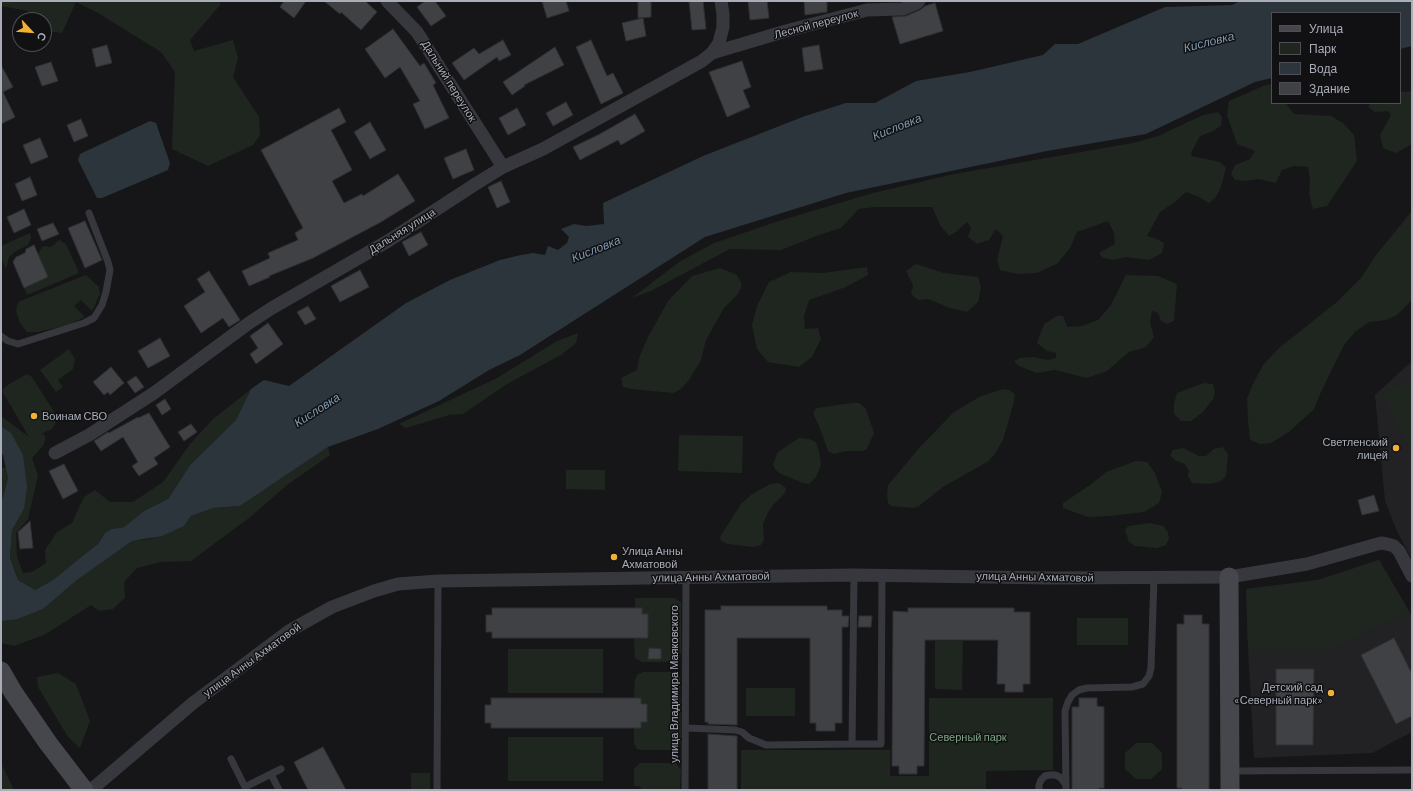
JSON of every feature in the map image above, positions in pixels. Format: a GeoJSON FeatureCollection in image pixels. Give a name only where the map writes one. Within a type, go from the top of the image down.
{"type":"FeatureCollection","features":[{"type":"Feature","properties":{"kind":"street","name":"Дальний переулок"},"geometry":{"type":"LineString","coordinates":[[387,1],[418,32],[504,167]]}},
{"type":"Feature","properties":{"kind":"street","name":"Дальняя улица"},"geometry":{"type":"LineString","coordinates":[[55,453],[89,436],[154,393],[248,323],[388,241],[504,167],[543,149],[702,61],[712,53],[719,43],[723,14],[721,1]]}},
{"type":"Feature","properties":{"kind":"street","name":"Лесной переулок"},"geometry":{"type":"LineString","coordinates":[[712,53],[786,31],[867,10],[902,9],[919,1]]}},
{"type":"Feature","properties":{"kind":"street","name":"улица Анны Ахматовой"},"geometry":{"type":"LineString","coordinates":[[91,790],[193,703],[289,631],[332,607],[374,591],[398,584],[438,581],[854,575],[1051,578],[1230,577],[1307,564],[1381,543],[1394,546],[1399,551],[1412,576]]}},
{"type":"Feature","properties":{"kind":"street"},"geometry":{"type":"LineString","coordinates":[[1230,577],[1230,790]]}},
{"type":"Feature","properties":{"kind":"street"},"geometry":{"type":"LineString","coordinates":[[1,671],[40,732],[84,790]]}},
{"type":"Feature","properties":{"kind":"lane"},"geometry":{"type":"LineString","coordinates":[[1,336],[13,343],[26,342],[89,321],[98,313],[106,292],[110,270],[89,213]]}},
{"type":"Feature","properties":{"kind":"lane"},"geometry":{"type":"LineString","coordinates":[[852,744],[854,575]]}},
{"type":"Feature","properties":{"kind":"lane"},"geometry":{"type":"LineString","coordinates":[[686,728],[735,730],[742,732],[756,741],[766,745],[881,744],[882,575]]}},
{"type":"Feature","properties":{"kind":"lane","name":"улица Владимира Маяковского"},"geometry":{"type":"LineString","coordinates":[[685,790],[686,578]]}},
{"type":"Feature","properties":{"kind":"lane"},"geometry":{"type":"LineString","coordinates":[[1066,787],[1066,711],[1068,702],[1072,695],[1079,690],[1086,688],[1132,687],[1143,684],[1149,676],[1151,668],[1154,578]]}},
{"type":"Feature","properties":{"kind":"lane"},"geometry":{"type":"LineString","coordinates":[[437,790],[438,581]]}},
{"type":"Feature","properties":{"kind":"lane"},"geometry":{"type":"LineString","coordinates":[[231,759],[245,787],[281,769]]}},
{"type":"Feature","properties":{"kind":"lane"},"geometry":{"type":"LineString","coordinates":[[1230,771],[1412,770]]}},
{"type":"Feature","properties":{"kind":"lane"},"geometry":{"type":"LineString","coordinates":[[271,774],[279,790]]}},
{"type":"Feature","properties":{"kind":"lane"},"geometry":{"type":"LineString","coordinates":[[1039,790],[1041,780],[1050,775],[1055,775],[1060,778],[1066,787]]}},
{"type":"Feature","properties":{"kind":"shaded area","name":"Светленский лицей"},"geometry":{"type":"Polygon","coordinates":[[[1412,361],[1412,560],[1397,531],[1385,501],[1375,395],[1412,361]]]}},
{"type":"Feature","properties":{"kind":"shaded area","name":"Детский сад «Северный парк»"},"geometry":{"type":"Polygon","coordinates":[[[1379,560],[1412,616],[1412,732],[1372,753],[1254,758],[1246,589],[1318,580],[1379,560]]]}},
{"type":"Feature","properties":{"kind":"green space"},"geometry":{"type":"Polygon","coordinates":[[[1,1],[217,1],[221,4],[190,40],[194,51],[233,40],[238,58],[233,77],[259,117],[260,135],[253,145],[208,166],[172,149],[175,72],[161,52],[98,13],[76,2],[62,33],[52,32],[52,12],[29,12],[1,6],[1,1]]]}},
{"type":"Feature","properties":{"kind":"green space"},"geometry":{"type":"Polygon","coordinates":[[[1271,84],[1271,104],[1288,104],[1294,114],[1331,116],[1343,123],[1354,135],[1357,161],[1327,206],[1313,209],[1309,195],[1310,181],[1308,167],[1294,166],[1282,170],[1276,183],[1258,179],[1245,181],[1235,180],[1231,174],[1235,165],[1250,159],[1255,151],[1237,144],[1227,115],[1229,101],[1263,86],[1271,84]]]}},
{"type":"Feature","properties":{"kind":"green space"},"geometry":{"type":"Polygon","coordinates":[[[1401,91],[1412,91],[1412,144],[1396,153],[1383,148],[1380,135],[1391,115],[1388,111],[1375,112],[1368,107],[1370,104],[1401,104],[1401,91]]]}},
{"type":"Feature","properties":{"kind":"green space"},"geometry":{"type":"Polygon","coordinates":[[[1218,112],[1222,117],[1221,126],[1200,136],[1191,156],[1220,162],[1226,168],[1221,187],[1216,197],[1209,203],[1186,192],[1175,202],[1160,212],[1147,236],[1164,243],[1162,253],[1149,260],[1126,257],[1114,260],[1103,258],[1099,253],[1115,244],[1114,233],[1108,221],[1077,232],[1070,248],[1058,263],[1037,273],[1017,274],[1000,270],[997,260],[1003,236],[996,229],[989,240],[977,244],[968,237],[971,228],[967,222],[949,236],[940,225],[932,207],[875,207],[859,209],[841,228],[781,250],[730,249],[651,291],[632,298],[679,262],[714,243],[782,220],[873,193],[954,174],[1133,143],[1158,136],[1203,115],[1218,112]]]}},
{"type":"Feature","properties":{"kind":"green space"},"geometry":{"type":"Polygon","coordinates":[[[1412,211],[1412,300],[1397,315],[1386,320],[1369,322],[1355,332],[1344,345],[1314,409],[1289,432],[1271,443],[1260,444],[1250,440],[1247,399],[1263,365],[1279,348],[1338,301],[1361,278],[1376,255],[1412,211]]]}},
{"type":"Feature","properties":{"kind":"green space"},"geometry":{"type":"Polygon","coordinates":[[[30,233],[31,238],[28,245],[16,251],[9,257],[6,269],[1,257],[1,246],[30,233]]]}},
{"type":"Feature","properties":{"kind":"green space"},"geometry":{"type":"Polygon","coordinates":[[[59,240],[66,244],[79,273],[27,295],[24,288],[48,277],[38,254],[42,247],[50,247],[59,240]]]}},
{"type":"Feature","properties":{"kind":"green space"},"geometry":{"type":"Polygon","coordinates":[[[916,264],[944,273],[978,277],[981,288],[978,302],[967,312],[950,308],[928,299],[918,300],[911,294],[913,285],[906,271],[916,264]]]}},
{"type":"Feature","properties":{"kind":"green space"},"geometry":{"type":"Polygon","coordinates":[[[867,267],[868,275],[846,287],[809,300],[804,316],[805,329],[818,328],[821,339],[812,357],[799,367],[768,362],[757,349],[752,325],[757,306],[769,282],[791,272],[823,273],[867,267]]]}},
{"type":"Feature","properties":{"kind":"green space"},"geometry":{"type":"Polygon","coordinates":[[[720,268],[737,275],[742,285],[738,294],[724,308],[706,340],[701,360],[689,380],[681,389],[673,393],[623,387],[621,378],[637,370],[639,358],[648,337],[668,301],[692,276],[720,268]]]}},
{"type":"Feature","properties":{"kind":"green space"},"geometry":{"type":"Polygon","coordinates":[[[86,275],[99,287],[100,294],[92,311],[81,300],[74,306],[85,317],[68,325],[38,332],[27,332],[20,323],[16,311],[18,302],[86,275]]]}},
{"type":"Feature","properties":{"kind":"green space"},"geometry":{"type":"Polygon","coordinates":[[[1126,275],[1158,276],[1177,284],[1174,321],[1167,324],[1161,321],[1158,313],[1152,311],[1150,323],[1154,337],[1146,347],[1129,352],[1107,371],[1087,378],[1055,370],[1037,373],[1019,366],[1014,361],[1020,358],[1034,357],[1048,360],[1056,358],[1056,353],[1047,351],[1037,343],[1044,324],[1057,316],[1063,316],[1067,327],[1082,326],[1098,320],[1111,305],[1126,275]]]}},
{"type":"Feature","properties":{"kind":"green space"},"geometry":{"type":"Polygon","coordinates":[[[578,333],[576,343],[561,355],[507,384],[463,414],[449,415],[406,428],[399,424],[497,378],[557,341],[578,333]]]}},
{"type":"Feature","properties":{"kind":"green space"},"geometry":{"type":"Polygon","coordinates":[[[69,349],[75,359],[73,369],[58,380],[63,387],[56,392],[40,370],[69,349]]]}},
{"type":"Feature","properties":{"kind":"green space"},"geometry":{"type":"Polygon","coordinates":[[[27,374],[32,377],[58,418],[52,429],[41,434],[45,435],[45,441],[42,447],[32,458],[38,475],[28,519],[16,533],[17,557],[23,573],[32,572],[46,563],[45,550],[57,532],[72,523],[84,497],[95,490],[110,502],[133,502],[163,482],[190,444],[212,420],[251,389],[236,420],[190,465],[168,499],[144,511],[124,527],[112,529],[105,533],[98,544],[53,580],[35,590],[18,580],[10,558],[12,530],[24,509],[11,433],[1,426],[1,416],[29,437],[2,391],[6,386],[27,374]]]}},
{"type":"Feature","properties":{"kind":"green space"},"geometry":{"type":"Polygon","coordinates":[[[1412,380],[1412,446],[1410,447],[1383,394],[1412,380]]]}},
{"type":"Feature","properties":{"kind":"green space"},"geometry":{"type":"Polygon","coordinates":[[[1204,383],[1213,384],[1215,392],[1213,399],[1203,412],[1191,421],[1181,421],[1174,414],[1174,403],[1177,393],[1204,383]]]}},
{"type":"Feature","properties":{"kind":"green space"},"geometry":{"type":"Polygon","coordinates":[[[1003,389],[1009,390],[1015,394],[1003,440],[995,454],[987,462],[943,487],[919,506],[914,508],[891,506],[888,503],[888,485],[919,448],[954,412],[979,397],[1003,389]]]}},
{"type":"Feature","properties":{"kind":"green space"},"geometry":{"type":"Polygon","coordinates":[[[859,403],[866,409],[874,433],[867,449],[863,451],[846,451],[834,454],[828,451],[813,413],[816,408],[859,403]]]}},
{"type":"Feature","properties":{"kind":"green space"},"geometry":{"type":"Polygon","coordinates":[[[679,435],[743,436],[742,473],[678,471],[679,435]]]}},
{"type":"Feature","properties":{"kind":"green space"},"geometry":{"type":"Polygon","coordinates":[[[799,438],[809,439],[816,442],[819,451],[821,465],[816,477],[809,484],[779,473],[773,464],[778,452],[799,438]]]}},
{"type":"Feature","properties":{"kind":"green space"},"geometry":{"type":"Polygon","coordinates":[[[328,447],[330,455],[287,485],[249,518],[191,561],[161,562],[137,568],[124,582],[125,598],[113,609],[99,611],[91,605],[46,634],[14,646],[1,643],[1,620],[2,621],[43,609],[77,580],[132,541],[150,539],[184,526],[191,516],[213,508],[240,506],[328,447]]]}},
{"type":"Feature","properties":{"kind":"green space"},"geometry":{"type":"Polygon","coordinates":[[[1223,447],[1228,454],[1226,476],[1221,481],[1211,484],[1192,483],[1188,476],[1189,471],[1185,464],[1176,461],[1170,455],[1173,450],[1183,448],[1199,456],[1206,456],[1214,449],[1223,447]]]}},
{"type":"Feature","properties":{"kind":"green space"},"geometry":{"type":"Polygon","coordinates":[[[1136,461],[1147,462],[1155,473],[1162,492],[1159,503],[1144,512],[1110,516],[1088,517],[1063,508],[1063,503],[1106,472],[1136,461]]]}},
{"type":"Feature","properties":{"kind":"green space"},"geometry":{"type":"Polygon","coordinates":[[[1,468],[6,468],[8,478],[1,502],[1,468]]]}},
{"type":"Feature","properties":{"kind":"green space"},"geometry":{"type":"Polygon","coordinates":[[[566,470],[605,470],[605,490],[566,489],[566,470]]]}},
{"type":"Feature","properties":{"kind":"green space"},"geometry":{"type":"Polygon","coordinates":[[[779,483],[786,488],[785,493],[773,505],[767,514],[763,525],[764,540],[761,545],[753,547],[728,544],[721,541],[720,537],[741,504],[759,490],[771,484],[779,483]]]}},
{"type":"Feature","properties":{"kind":"green space"},"geometry":{"type":"Polygon","coordinates":[[[1150,523],[1163,526],[1168,532],[1169,539],[1166,545],[1157,548],[1135,546],[1129,542],[1125,530],[1128,526],[1150,523]]]}},
{"type":"Feature","properties":{"kind":"green space"},"geometry":{"type":"Polygon","coordinates":[[[1379,560],[1409,611],[1334,648],[1248,648],[1246,589],[1318,580],[1379,560]]]}},
{"type":"Feature","properties":{"kind":"green space"},"geometry":{"type":"Polygon","coordinates":[[[635,598],[674,598],[681,602],[681,653],[678,660],[673,662],[642,662],[635,658],[634,638],[642,638],[642,632],[648,632],[648,614],[642,614],[642,608],[635,608],[635,598]]]}},
{"type":"Feature","properties":{"kind":"green space"},"geometry":{"type":"Polygon","coordinates":[[[1077,618],[1128,618],[1128,645],[1077,645],[1077,618]]]}},
{"type":"Feature","properties":{"kind":"green space"},"geometry":{"type":"Polygon","coordinates":[[[935,641],[963,641],[962,690],[935,689],[935,641]]]}},
{"type":"Feature","properties":{"kind":"green space"},"geometry":{"type":"Polygon","coordinates":[[[508,649],[603,649],[603,693],[508,693],[508,649]]]}},
{"type":"Feature","properties":{"kind":"green space"},"geometry":{"type":"Polygon","coordinates":[[[643,672],[673,672],[680,677],[681,742],[679,747],[675,750],[642,750],[637,749],[634,744],[634,728],[640,728],[647,704],[641,704],[641,698],[634,698],[635,679],[638,674],[643,672]]]}},
{"type":"Feature","properties":{"kind":"green space"},"geometry":{"type":"Polygon","coordinates":[[[58,673],[76,684],[90,721],[80,748],[68,737],[38,687],[37,677],[58,673]]]}},
{"type":"Feature","properties":{"kind":"green space"},"geometry":{"type":"Polygon","coordinates":[[[746,688],[795,688],[795,716],[746,716],[746,688]]]}},
{"type":"Feature","properties":{"kind":"green space","name":"Северный парк"},"geometry":{"type":"Polygon","coordinates":[[[929,698],[1053,698],[1053,770],[986,771],[986,790],[741,790],[741,750],[890,750],[890,776],[929,776],[929,698]]]}},
{"type":"Feature","properties":{"kind":"green space"},"geometry":{"type":"Polygon","coordinates":[[[508,737],[603,737],[603,781],[508,781],[508,737]]]}},
{"type":"Feature","properties":{"kind":"green space"},"geometry":{"type":"Polygon","coordinates":[[[1136,743],[1152,743],[1162,753],[1162,769],[1151,779],[1136,779],[1125,769],[1125,753],[1136,743]]]}},
{"type":"Feature","properties":{"kind":"green space"},"geometry":{"type":"Polygon","coordinates":[[[1,763],[14,790],[1,790],[1,763]]]}},
{"type":"Feature","properties":{"kind":"green space"},"geometry":{"type":"Polygon","coordinates":[[[640,763],[676,763],[681,770],[680,790],[641,790],[640,786],[634,786],[634,769],[640,763]]]}},
{"type":"Feature","properties":{"kind":"green space"},"geometry":{"type":"Polygon","coordinates":[[[411,773],[430,773],[430,790],[411,790],[411,773]]]}},
{"type":"Feature","properties":{"kind":"water","name":"Кисловка"},"geometry":{"type":"Polygon","coordinates":[[[1240,1],[1412,1],[1412,46],[1401,49],[1401,12],[1271,12],[1271,78],[1255,82],[1146,134],[1047,151],[846,193],[705,237],[520,355],[489,370],[439,401],[378,429],[328,447],[240,506],[213,508],[191,516],[184,526],[162,536],[132,541],[77,580],[43,609],[17,619],[1,620],[1,502],[8,478],[1,452],[1,426],[11,433],[23,455],[27,487],[24,509],[12,530],[10,558],[18,580],[35,590],[53,580],[98,544],[105,533],[112,529],[124,527],[144,511],[168,499],[190,465],[236,420],[251,389],[264,380],[289,386],[406,303],[450,280],[500,260],[533,253],[545,255],[548,246],[558,250],[567,243],[569,237],[561,229],[574,224],[586,226],[604,224],[603,203],[703,156],[805,116],[846,103],[875,103],[916,81],[970,72],[1043,55],[1055,44],[1078,44],[1165,7],[1232,5],[1240,1]]]}},
{"type":"Feature","properties":{"kind":"water"},"geometry":{"type":"Polygon","coordinates":[[[150,121],[156,123],[170,163],[168,170],[102,198],[97,198],[78,160],[80,154],[150,121]]]}},
{"type":"Feature","properties":{"kind":"building"},"geometry":{"type":"Polygon","coordinates":[[[284,1],[306,1],[294,18],[280,7],[284,1]]]}},
{"type":"Feature","properties":{"kind":"building"},"geometry":{"type":"Polygon","coordinates":[[[324,1],[365,1],[377,12],[361,30],[341,12],[340,14],[324,1]]]}},
{"type":"Feature","properties":{"kind":"building"},"geometry":{"type":"Polygon","coordinates":[[[425,1],[435,1],[446,16],[431,26],[417,7],[425,1]]]}},
{"type":"Feature","properties":{"kind":"building"},"geometry":{"type":"Polygon","coordinates":[[[542,1],[566,1],[569,11],[547,18],[542,1]]]}},
{"type":"Feature","properties":{"kind":"building"},"geometry":{"type":"Polygon","coordinates":[[[638,1],[651,1],[651,17],[638,18],[638,1]]]}},
{"type":"Feature","properties":{"kind":"building"},"geometry":{"type":"Polygon","coordinates":[[[689,1],[703,1],[706,29],[692,30],[689,1]]]}},
{"type":"Feature","properties":{"kind":"building"},"geometry":{"type":"Polygon","coordinates":[[[748,1],[767,1],[769,18],[750,20],[748,1]]]}},
{"type":"Feature","properties":{"kind":"building"},"geometry":{"type":"Polygon","coordinates":[[[804,1],[827,1],[827,12],[805,15],[804,1]]]}},
{"type":"Feature","properties":{"kind":"building"},"geometry":{"type":"Polygon","coordinates":[[[935,3],[943,31],[900,44],[892,17],[906,16],[920,10],[925,6],[935,3]]]}},
{"type":"Feature","properties":{"kind":"building"},"geometry":{"type":"Polygon","coordinates":[[[643,18],[646,36],[626,41],[622,23],[643,18]]]}},
{"type":"Feature","properties":{"kind":"building"},"geometry":{"type":"Polygon","coordinates":[[[393,29],[420,66],[424,63],[436,83],[433,85],[449,118],[425,129],[413,104],[420,101],[400,67],[385,78],[365,49],[393,29]]]}},
{"type":"Feature","properties":{"kind":"building"},"geometry":{"type":"Polygon","coordinates":[[[503,40],[511,55],[499,61],[497,57],[464,80],[452,63],[474,48],[479,54],[503,40]]]}},
{"type":"Feature","properties":{"kind":"building"},"geometry":{"type":"Polygon","coordinates":[[[591,40],[607,76],[613,73],[623,93],[601,104],[576,47],[591,40]]]}},
{"type":"Feature","properties":{"kind":"building"},"geometry":{"type":"Polygon","coordinates":[[[107,45],[112,63],[96,67],[92,49],[107,45]]]}},
{"type":"Feature","properties":{"kind":"building"},"geometry":{"type":"Polygon","coordinates":[[[819,45],[823,69],[805,72],[802,48],[819,45]]]}},
{"type":"Feature","properties":{"kind":"building"},"geometry":{"type":"Polygon","coordinates":[[[555,47],[564,65],[524,85],[525,86],[512,95],[503,82],[555,47]]]}},
{"type":"Feature","properties":{"kind":"building"},"geometry":{"type":"Polygon","coordinates":[[[742,61],[751,87],[743,90],[750,107],[727,117],[709,72],[742,61]]]}},
{"type":"Feature","properties":{"kind":"building"},"geometry":{"type":"Polygon","coordinates":[[[51,62],[58,81],[42,86],[35,67],[51,62]]]}},
{"type":"Feature","properties":{"kind":"building"},"geometry":{"type":"Polygon","coordinates":[[[1,65],[13,87],[3,92],[15,117],[1,124],[1,65]]]}},
{"type":"Feature","properties":{"kind":"building"},"geometry":{"type":"Polygon","coordinates":[[[566,102],[573,115],[553,126],[546,113],[566,102]]]}},
{"type":"Feature","properties":{"kind":"building"},"geometry":{"type":"Polygon","coordinates":[[[339,108],[346,122],[331,130],[352,170],[332,181],[344,203],[362,194],[363,196],[398,174],[415,201],[381,222],[313,258],[249,286],[242,271],[270,258],[268,253],[298,240],[295,233],[303,228],[261,150],[339,108]]]}},
{"type":"Feature","properties":{"kind":"building"},"geometry":{"type":"Polygon","coordinates":[[[517,108],[526,125],[508,135],[499,118],[517,108]]]}},
{"type":"Feature","properties":{"kind":"building"},"geometry":{"type":"Polygon","coordinates":[[[635,114],[645,131],[621,145],[618,140],[580,160],[573,147],[600,134],[635,114]]]}},
{"type":"Feature","properties":{"kind":"building"},"geometry":{"type":"Polygon","coordinates":[[[81,119],[88,136],[74,142],[67,125],[81,119]]]}},
{"type":"Feature","properties":{"kind":"building"},"geometry":{"type":"Polygon","coordinates":[[[370,122],[386,150],[370,159],[354,132],[370,122]]]}},
{"type":"Feature","properties":{"kind":"building"},"geometry":{"type":"Polygon","coordinates":[[[40,138],[48,157],[31,164],[23,145],[40,138]]]}},
{"type":"Feature","properties":{"kind":"building"},"geometry":{"type":"Polygon","coordinates":[[[466,149],[474,170],[453,179],[444,158],[466,149]]]}},
{"type":"Feature","properties":{"kind":"building"},"geometry":{"type":"Polygon","coordinates":[[[30,177],[37,195],[22,201],[15,184],[30,177]]]}},
{"type":"Feature","properties":{"kind":"building"},"geometry":{"type":"Polygon","coordinates":[[[501,181],[510,202],[497,208],[488,187],[501,181]]]}},
{"type":"Feature","properties":{"kind":"building"},"geometry":{"type":"Polygon","coordinates":[[[24,209],[31,225],[14,233],[7,217],[24,209]]]}},
{"type":"Feature","properties":{"kind":"building"},"geometry":{"type":"Polygon","coordinates":[[[85,221],[102,260],[85,268],[68,228],[85,221]]]}},
{"type":"Feature","properties":{"kind":"building"},"geometry":{"type":"Polygon","coordinates":[[[53,223],[59,234],[42,241],[37,229],[53,223]]]}},
{"type":"Feature","properties":{"kind":"building"},"geometry":{"type":"Polygon","coordinates":[[[421,232],[428,245],[409,256],[402,242],[421,232]]]}},
{"type":"Feature","properties":{"kind":"building"},"geometry":{"type":"Polygon","coordinates":[[[34,245],[48,277],[24,288],[13,262],[16,257],[25,253],[26,249],[34,245]]]}},
{"type":"Feature","properties":{"kind":"building"},"geometry":{"type":"Polygon","coordinates":[[[360,270],[369,287],[340,302],[331,286],[360,270]]]}},
{"type":"Feature","properties":{"kind":"building"},"geometry":{"type":"Polygon","coordinates":[[[209,271],[240,320],[229,327],[223,318],[201,333],[184,306],[205,292],[197,279],[209,271]]]}},
{"type":"Feature","properties":{"kind":"building"},"geometry":{"type":"Polygon","coordinates":[[[308,306],[316,319],[305,325],[297,312],[308,306]]]}},
{"type":"Feature","properties":{"kind":"building"},"geometry":{"type":"Polygon","coordinates":[[[268,323],[283,344],[256,364],[250,354],[258,348],[250,336],[268,323]]]}},
{"type":"Feature","properties":{"kind":"building"},"geometry":{"type":"Polygon","coordinates":[[[160,338],[170,356],[148,368],[138,351],[160,338]]]}},
{"type":"Feature","properties":{"kind":"building"},"geometry":{"type":"Polygon","coordinates":[[[111,367],[124,383],[110,395],[108,392],[104,395],[93,382],[111,367]]]}},
{"type":"Feature","properties":{"kind":"building"},"geometry":{"type":"Polygon","coordinates":[[[136,376],[144,387],[135,393],[127,382],[136,376]]]}},
{"type":"Feature","properties":{"kind":"building"},"geometry":{"type":"Polygon","coordinates":[[[165,399],[171,409],[162,415],[156,405],[165,399]]]}},
{"type":"Feature","properties":{"kind":"building"},"geometry":{"type":"Polygon","coordinates":[[[149,413],[170,447],[154,458],[158,464],[139,476],[132,466],[138,462],[123,437],[101,451],[94,441],[108,432],[109,433],[138,417],[149,413]]]}},
{"type":"Feature","properties":{"kind":"building"},"geometry":{"type":"Polygon","coordinates":[[[191,424],[197,432],[184,441],[178,432],[191,424]]]}},
{"type":"Feature","properties":{"kind":"building"},"geometry":{"type":"Polygon","coordinates":[[[64,464],[78,491],[63,499],[49,471],[64,464]]]}},
{"type":"Feature","properties":{"kind":"building"},"geometry":{"type":"Polygon","coordinates":[[[1374,495],[1379,511],[1362,515],[1358,500],[1374,495]]]}},
{"type":"Feature","properties":{"kind":"building"},"geometry":{"type":"Polygon","coordinates":[[[30,521],[33,548],[20,549],[18,532],[30,521]]]}},
{"type":"Feature","properties":{"kind":"building"},"geometry":{"type":"Polygon","coordinates":[[[721,606],[827,606],[827,610],[842,610],[842,616],[849,616],[848,627],[842,627],[842,723],[835,723],[835,731],[816,731],[816,723],[810,723],[810,638],[737,638],[737,725],[708,724],[708,722],[705,722],[705,610],[721,610],[721,606]]]}},
{"type":"Feature","properties":{"kind":"building"},"geometry":{"type":"Polygon","coordinates":[[[492,608],[642,608],[642,614],[648,614],[648,638],[492,638],[492,632],[486,632],[486,615],[492,615],[492,608]]]}},
{"type":"Feature","properties":{"kind":"building"},"geometry":{"type":"Polygon","coordinates":[[[908,608],[1014,608],[1014,612],[1030,612],[1030,684],[1023,684],[1023,692],[1005,692],[1005,684],[997,684],[998,640],[925,640],[924,766],[917,766],[917,774],[899,774],[899,766],[892,766],[893,611],[908,612],[908,608]]]}},
{"type":"Feature","properties":{"kind":"building"},"geometry":{"type":"Polygon","coordinates":[[[1184,615],[1202,615],[1202,624],[1209,624],[1209,790],[1182,790],[1182,788],[1177,788],[1177,624],[1184,624],[1184,615]]]}},
{"type":"Feature","properties":{"kind":"building"},"geometry":{"type":"Polygon","coordinates":[[[859,616],[872,616],[871,627],[858,627],[859,616]]]}},
{"type":"Feature","properties":{"kind":"building"},"geometry":{"type":"Polygon","coordinates":[[[1394,638],[1412,674],[1412,716],[1396,724],[1361,655],[1394,638]]]}},
{"type":"Feature","properties":{"kind":"building"},"geometry":{"type":"Polygon","coordinates":[[[649,648],[661,649],[661,659],[648,659],[649,648]]]}},
{"type":"Feature","properties":{"kind":"building"},"geometry":{"type":"Polygon","coordinates":[[[1276,669],[1314,669],[1313,745],[1276,745],[1276,669]]]}},
{"type":"Feature","properties":{"kind":"building"},"geometry":{"type":"Polygon","coordinates":[[[491,698],[641,698],[641,704],[647,704],[647,722],[641,722],[641,728],[491,728],[491,723],[485,723],[485,705],[491,705],[491,698]]]}},
{"type":"Feature","properties":{"kind":"building"},"geometry":{"type":"Polygon","coordinates":[[[1079,698],[1097,698],[1097,706],[1104,707],[1104,788],[1099,788],[1099,790],[1072,790],[1072,707],[1079,707],[1079,698]]]}},
{"type":"Feature","properties":{"kind":"building"},"geometry":{"type":"Polygon","coordinates":[[[708,734],[737,736],[737,790],[708,790],[708,734]]]}},
{"type":"Feature","properties":{"kind":"building"},"geometry":{"type":"Polygon","coordinates":[[[323,747],[346,790],[308,790],[294,762],[323,747]]]}},
{"type":"Feature","properties":{"kind":"place","name":"Воинам СВО"},"geometry":{"type":"Point","coordinates":[34,416]}},
{"type":"Feature","properties":{"kind":"place","name":"Светленский лицей"},"geometry":{"type":"Point","coordinates":[1396,448]}},
{"type":"Feature","properties":{"kind":"place","name":"Улица Анны Ахматовой"},"geometry":{"type":"Point","coordinates":[614,557]}},
{"type":"Feature","properties":{"kind":"place","name":"Детский сад «Северный парк»"},"geometry":{"type":"Point","coordinates":[1331,693]}}]}
